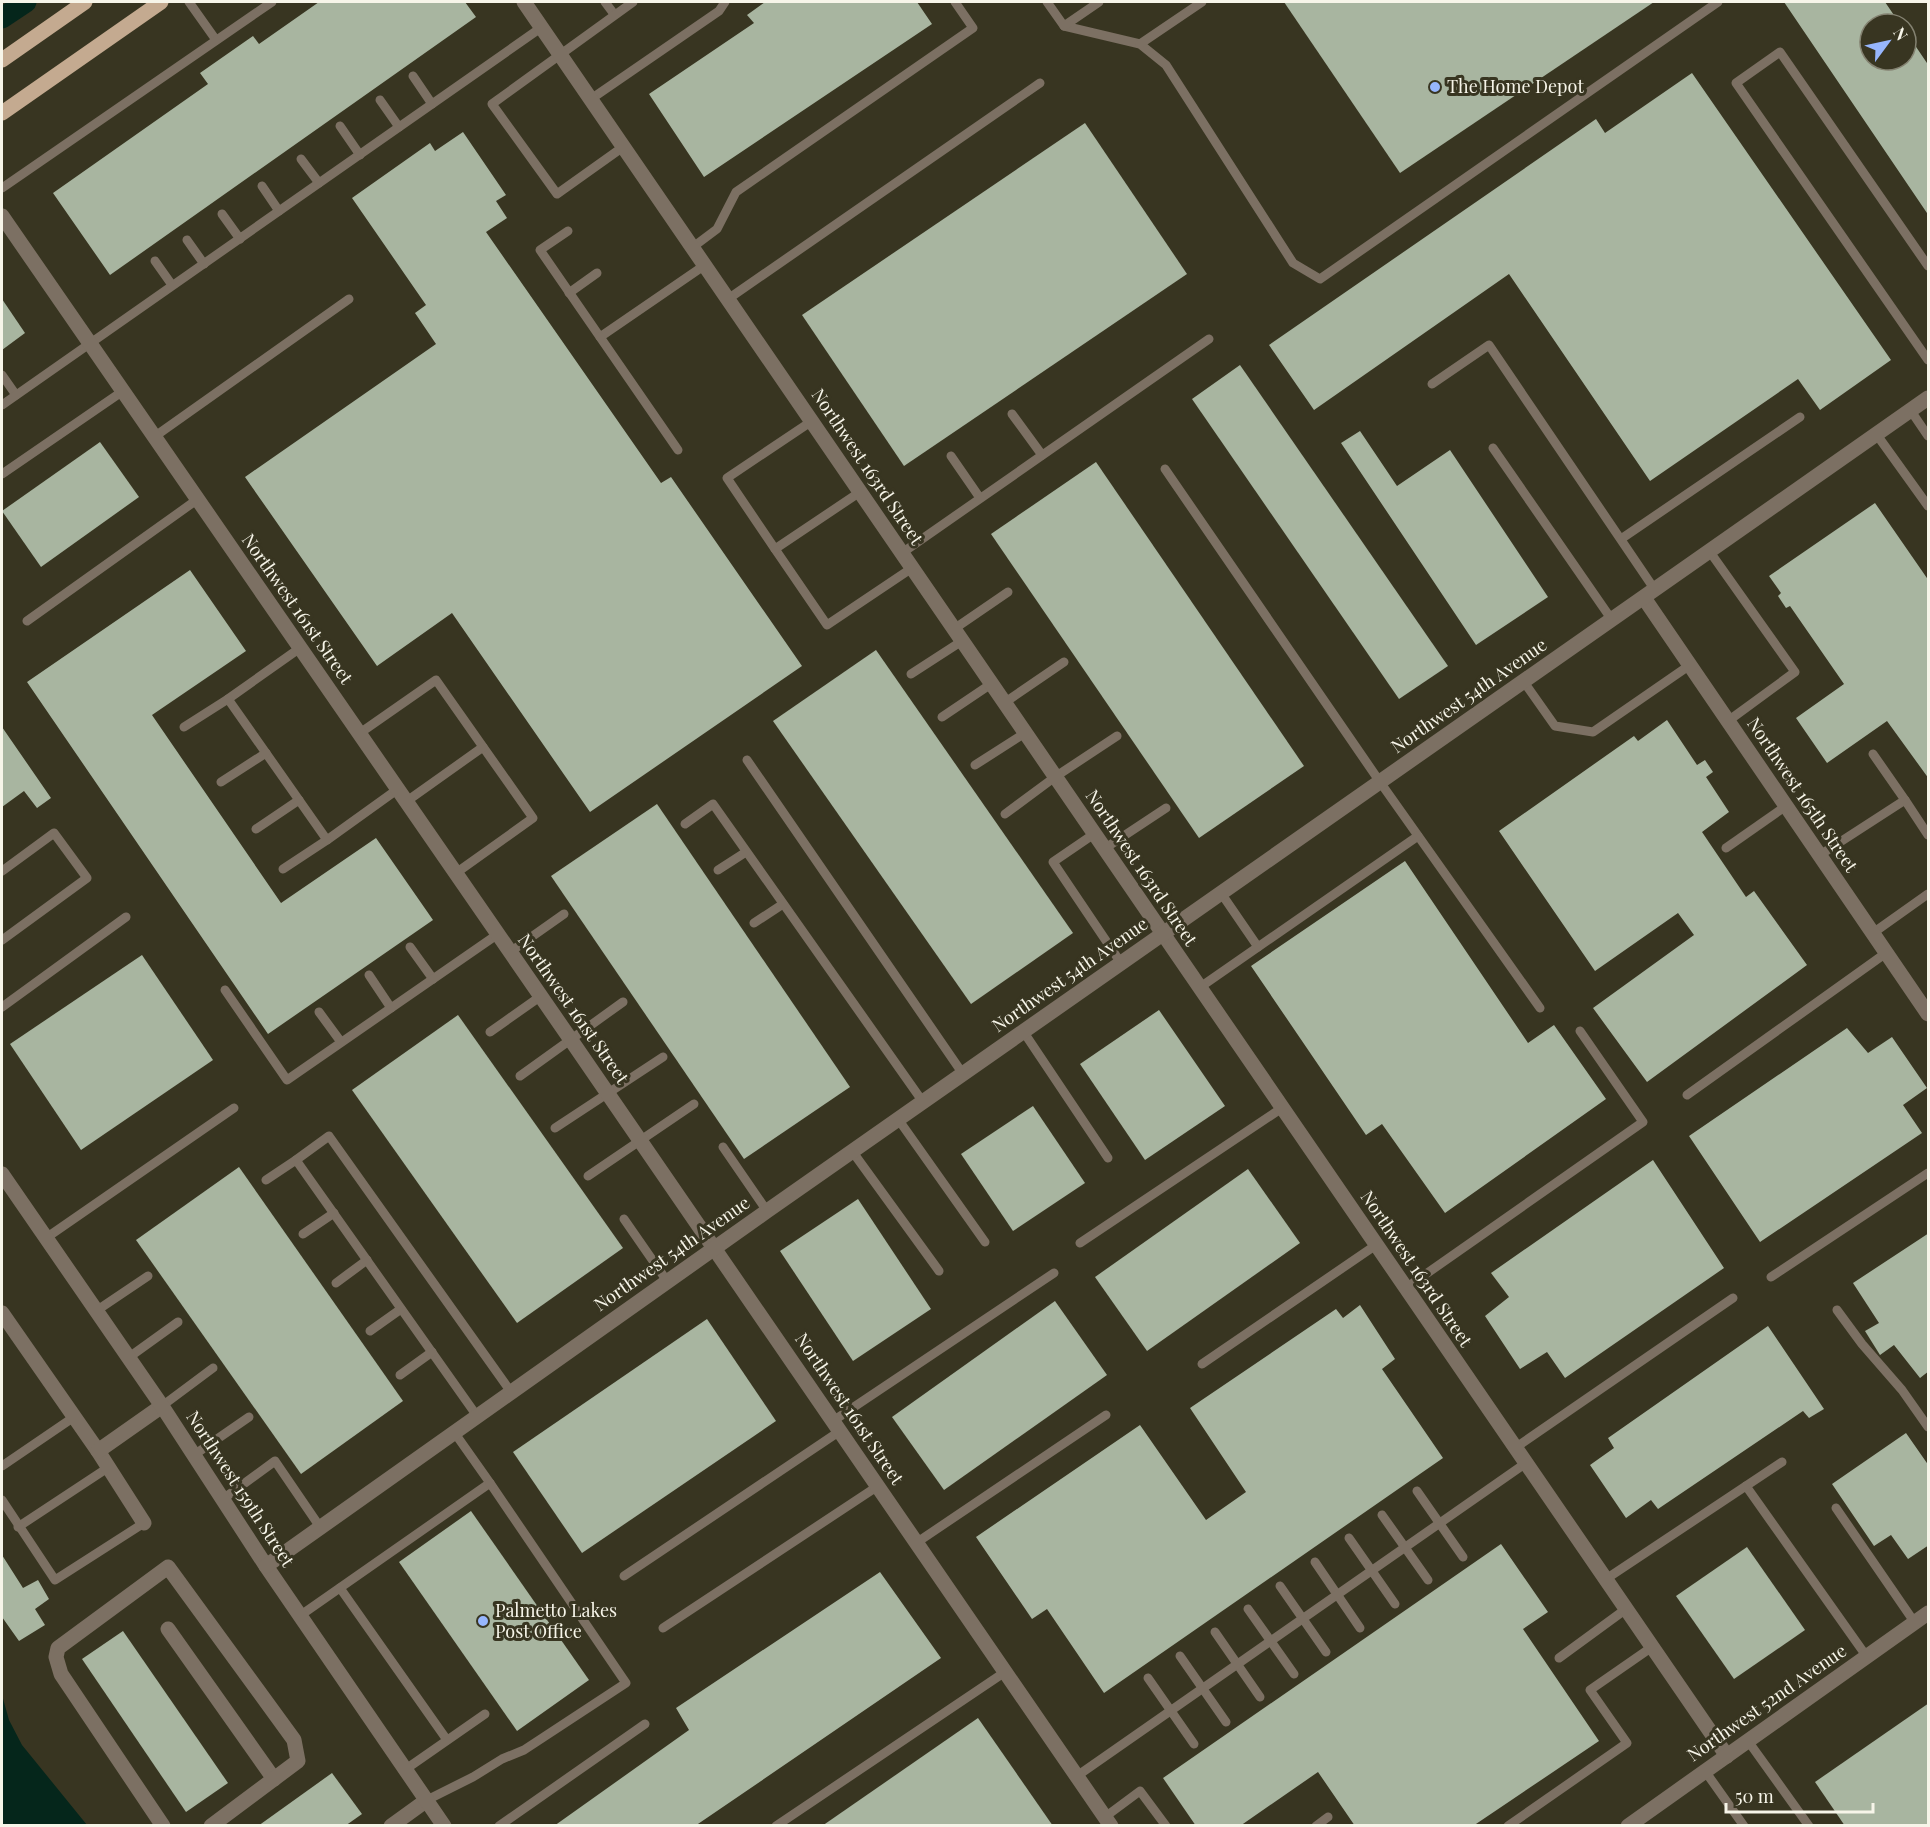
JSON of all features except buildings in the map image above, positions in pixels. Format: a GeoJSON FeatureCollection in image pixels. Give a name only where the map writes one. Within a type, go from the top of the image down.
{"type":"FeatureCollection","features":[{"type":"Feature","properties":{"kind":"main road"},"geometry":{"type":"LineString","coordinates":[[2,60],[85,2]]}},
{"type":"Feature","properties":{"kind":"main road"},"geometry":{"type":"LineString","coordinates":[[2,113],[161,2]]}},
{"type":"Feature","properties":{"kind":"street","name":"Northwest 163rd Street"},"geometry":{"type":"LineString","coordinates":[[524,2],[1727,1756]]}},
{"type":"Feature","properties":{"kind":"street","name":"Northwest 161st Street"},"geometry":{"type":"LineString","coordinates":[[2,216],[1108,1821]]}},
{"type":"Feature","properties":{"kind":"street","name":"Northwest 54th Avenue"},"geometry":{"type":"LineString","coordinates":[[266,1566],[766,1211],[1929,399]]}},
{"type":"Feature","properties":{"kind":"street","name":"Northwest 165th Street"},"geometry":{"type":"LineString","coordinates":[[1650,594],[1690,665],[1929,1014]]}},
{"type":"Feature","properties":{"kind":"street","name":"Northwest 159th Street"},"geometry":{"type":"LineString","coordinates":[[2,1174],[162,1406],[266,1566],[444,1826]]}},
{"type":"Feature","properties":{"kind":"street"},"geometry":{"type":"LineString","coordinates":[[2,1312],[98,1450],[144,1522]]}},
{"type":"Feature","properties":{"kind":"street"},"geometry":{"type":"LineString","coordinates":[[98,1450],[162,1406]]}},
{"type":"Feature","properties":{"kind":"street"},"geometry":{"type":"LineString","coordinates":[[163,1826],[61,1674],[56,1658],[58,1648],[168,1567],[294,1740],[298,1761],[211,1826]]}},
{"type":"Feature","properties":{"kind":"street","name":"Northwest 52nd Avenue"},"geometry":{"type":"LineString","coordinates":[[1628,1826],[1929,1613]]}},
{"type":"Feature","properties":{"kind":"street"},"geometry":{"type":"LineString","coordinates":[[168,1629],[274,1779]]}},
{"type":"Feature","properties":{"kind":"street"},"geometry":{"type":"LineString","coordinates":[[391,1826],[427,1800]]}},
{"type":"Feature","properties":{"kind":"lane"},"geometry":{"type":"LineString","coordinates":[[189,2],[216,40]]}},
{"type":"Feature","properties":{"kind":"lane"},"geometry":{"type":"LineString","coordinates":[[2,188],[272,2]]}},
{"type":"Feature","properties":{"kind":"lane"},"geometry":{"type":"LineString","coordinates":[[605,2],[614,14]]}},
{"type":"Feature","properties":{"kind":"lane"},"geometry":{"type":"LineString","coordinates":[[624,147],[557,194],[492,104],[633,2]]}},
{"type":"Feature","properties":{"kind":"lane"},"geometry":{"type":"LineString","coordinates":[[591,99],[719,11],[725,2]]}},
{"type":"Feature","properties":{"kind":"lane"},"geometry":{"type":"LineString","coordinates":[[693,247],[717,229],[736,192],[973,28],[955,2]]}},
{"type":"Feature","properties":{"kind":"lane"},"geometry":{"type":"LineString","coordinates":[[1047,2],[1064,26],[1140,44],[1166,65],[1293,263],[1320,279],[1718,2]]}},
{"type":"Feature","properties":{"kind":"lane"},"geometry":{"type":"LineString","coordinates":[[1064,26],[1099,2]]}},
{"type":"Feature","properties":{"kind":"lane"},"geometry":{"type":"LineString","coordinates":[[1140,44],[1202,2]]}},
{"type":"Feature","properties":{"kind":"lane"},"geometry":{"type":"LineString","coordinates":[[2,405],[542,27]]}},
{"type":"Feature","properties":{"kind":"lane"},"geometry":{"type":"LineString","coordinates":[[1929,266],[1780,52],[1736,82],[1929,360]]}},
{"type":"Feature","properties":{"kind":"lane"},"geometry":{"type":"LineString","coordinates":[[413,76],[432,104]]}},
{"type":"Feature","properties":{"kind":"lane"},"geometry":{"type":"LineString","coordinates":[[728,299],[1040,82]]}},
{"type":"Feature","properties":{"kind":"lane"},"geometry":{"type":"LineString","coordinates":[[380,99],[399,127]]}},
{"type":"Feature","properties":{"kind":"lane"},"geometry":{"type":"LineString","coordinates":[[340,126],[360,155]]}},
{"type":"Feature","properties":{"kind":"lane"},"geometry":{"type":"LineString","coordinates":[[301,159],[319,183]]}},
{"type":"Feature","properties":{"kind":"lane"},"geometry":{"type":"LineString","coordinates":[[262,186],[279,211]]}},
{"type":"Feature","properties":{"kind":"lane"},"geometry":{"type":"LineString","coordinates":[[222,214],[240,238]]}},
{"type":"Feature","properties":{"kind":"lane"},"geometry":{"type":"LineString","coordinates":[[568,231],[540,250],[678,450]]}},
{"type":"Feature","properties":{"kind":"lane"},"geometry":{"type":"LineString","coordinates":[[187,240],[204,264]]}},
{"type":"Feature","properties":{"kind":"lane"},"geometry":{"type":"LineString","coordinates":[[155,261],[172,285]]}},
{"type":"Feature","properties":{"kind":"lane"},"geometry":{"type":"LineString","coordinates":[[600,337],[705,265]]}},
{"type":"Feature","properties":{"kind":"lane"},"geometry":{"type":"LineString","coordinates":[[569,292],[597,273]]}},
{"type":"Feature","properties":{"kind":"lane"},"geometry":{"type":"LineString","coordinates":[[154,437],[348,299]]}},
{"type":"Feature","properties":{"kind":"lane"},"geometry":{"type":"LineString","coordinates":[[902,553],[1209,339]]}},
{"type":"Feature","properties":{"kind":"lane"},"geometry":{"type":"LineString","coordinates":[[1432,384],[1489,345],[1621,539],[1650,594]]}},
{"type":"Feature","properties":{"kind":"lane"},"geometry":{"type":"LineString","coordinates":[[2,375],[16,395]]}},
{"type":"Feature","properties":{"kind":"lane"},"geometry":{"type":"LineString","coordinates":[[2,474],[123,392]]}},
{"type":"Feature","properties":{"kind":"lane"},"geometry":{"type":"LineString","coordinates":[[1911,411],[1929,436]]}},
{"type":"Feature","properties":{"kind":"lane"},"geometry":{"type":"LineString","coordinates":[[1012,414],[1041,455]]}},
{"type":"Feature","properties":{"kind":"lane"},"geometry":{"type":"LineString","coordinates":[[1621,539],[1800,417]]}},
{"type":"Feature","properties":{"kind":"lane"},"geometry":{"type":"LineString","coordinates":[[812,421],[727,478],[827,626],[912,568]]}},
{"type":"Feature","properties":{"kind":"lane"},"geometry":{"type":"LineString","coordinates":[[1877,435],[1929,506]]}},
{"type":"Feature","properties":{"kind":"lane"},"geometry":{"type":"LineString","coordinates":[[1493,448],[1612,620]]}},
{"type":"Feature","properties":{"kind":"lane"},"geometry":{"type":"LineString","coordinates":[[951,456],[980,498]]}},
{"type":"Feature","properties":{"kind":"lane"},"geometry":{"type":"LineString","coordinates":[[1165,469],[1380,782],[1540,1008]]}},
{"type":"Feature","properties":{"kind":"lane"},"geometry":{"type":"LineString","coordinates":[[775,549],[860,492]]}},
{"type":"Feature","properties":{"kind":"lane"},"geometry":{"type":"LineString","coordinates":[[27,621],[198,499]]}},
{"type":"Feature","properties":{"kind":"lane"},"geometry":{"type":"LineString","coordinates":[[1710,552],[1796,672],[1728,721]]}},
{"type":"Feature","properties":{"kind":"lane"},"geometry":{"type":"LineString","coordinates":[[911,674],[1008,592]]}},
{"type":"Feature","properties":{"kind":"lane"},"geometry":{"type":"LineString","coordinates":[[184,727],[300,648]]}},
{"type":"Feature","properties":{"kind":"lane"},"geometry":{"type":"LineString","coordinates":[[1004,703],[1064,662]]}},
{"type":"Feature","properties":{"kind":"lane"},"geometry":{"type":"LineString","coordinates":[[1524,682],[1556,726],[1593,732],[1690,665]]}},
{"type":"Feature","properties":{"kind":"lane"},"geometry":{"type":"LineString","coordinates":[[360,733],[436,680],[533,818],[456,873]]}},
{"type":"Feature","properties":{"kind":"lane"},"geometry":{"type":"LineString","coordinates":[[942,717],[991,684]]}},
{"type":"Feature","properties":{"kind":"lane"},"geometry":{"type":"LineString","coordinates":[[228,699],[327,840]]}},
{"type":"Feature","properties":{"kind":"lane"},"geometry":{"type":"LineString","coordinates":[[975,765],[1025,733]]}},
{"type":"Feature","properties":{"kind":"lane"},"geometry":{"type":"LineString","coordinates":[[1005,814],[1117,736]]}},
{"type":"Feature","properties":{"kind":"lane"},"geometry":{"type":"LineString","coordinates":[[283,869],[327,840],[483,747]]}},
{"type":"Feature","properties":{"kind":"lane"},"geometry":{"type":"LineString","coordinates":[[221,782],[266,753]]}},
{"type":"Feature","properties":{"kind":"lane"},"geometry":{"type":"LineString","coordinates":[[1873,754],[1929,835]]}},
{"type":"Feature","properties":{"kind":"lane"},"geometry":{"type":"LineString","coordinates":[[747,760],[963,1074]]}},
{"type":"Feature","properties":{"kind":"lane"},"geometry":{"type":"LineString","coordinates":[[256,829],[299,800]]}},
{"type":"Feature","properties":{"kind":"lane"},"geometry":{"type":"LineString","coordinates":[[1820,855],[1905,800]]}},
{"type":"Feature","properties":{"kind":"lane"},"geometry":{"type":"LineString","coordinates":[[685,824],[713,804],[923,1102]]}},
{"type":"Feature","properties":{"kind":"lane"},"geometry":{"type":"LineString","coordinates":[[1726,848],[1786,806]]}},
{"type":"Feature","properties":{"kind":"lane"},"geometry":{"type":"LineString","coordinates":[[1104,849],[1166,808]]}},
{"type":"Feature","properties":{"kind":"lane"},"geometry":{"type":"LineString","coordinates":[[2,871],[54,833],[87,878],[2,940]]}},
{"type":"Feature","properties":{"kind":"lane"},"geometry":{"type":"LineString","coordinates":[[1094,834],[1053,862],[1120,963]]}},
{"type":"Feature","properties":{"kind":"lane"},"geometry":{"type":"LineString","coordinates":[[1199,988],[1418,836]]}},
{"type":"Feature","properties":{"kind":"lane"},"geometry":{"type":"LineString","coordinates":[[718,870],[746,852]]}},
{"type":"Feature","properties":{"kind":"lane"},"geometry":{"type":"LineString","coordinates":[[1221,893],[1258,947]]}},
{"type":"Feature","properties":{"kind":"lane"},"geometry":{"type":"LineString","coordinates":[[1873,933],[1929,894]]}},
{"type":"Feature","properties":{"kind":"lane"},"geometry":{"type":"LineString","coordinates":[[754,923],[783,904]]}},
{"type":"Feature","properties":{"kind":"lane"},"geometry":{"type":"LineString","coordinates":[[510,952],[564,914]]}},
{"type":"Feature","properties":{"kind":"lane"},"geometry":{"type":"LineString","coordinates":[[2,1008],[126,917]]}},
{"type":"Feature","properties":{"kind":"lane"},"geometry":{"type":"LineString","coordinates":[[225,990],[287,1080],[498,934]]}},
{"type":"Feature","properties":{"kind":"lane"},"geometry":{"type":"LineString","coordinates":[[410,947],[433,979]]}},
{"type":"Feature","properties":{"kind":"lane"},"geometry":{"type":"LineString","coordinates":[[1687,1095],[1886,953]]}},
{"type":"Feature","properties":{"kind":"lane"},"geometry":{"type":"LineString","coordinates":[[369,975],[391,1008]]}},
{"type":"Feature","properties":{"kind":"lane"},"geometry":{"type":"LineString","coordinates":[[490,1032],[541,996]]}},
{"type":"Feature","properties":{"kind":"lane"},"geometry":{"type":"LineString","coordinates":[[520,1076],[623,1002]]}},
{"type":"Feature","properties":{"kind":"lane"},"geometry":{"type":"LineString","coordinates":[[319,1012],[341,1042]]}},
{"type":"Feature","properties":{"kind":"lane"},"geometry":{"type":"LineString","coordinates":[[1023,1031],[1108,1158]]}},
{"type":"Feature","properties":{"kind":"lane"},"geometry":{"type":"LineString","coordinates":[[1406,1288],[1643,1122],[1580,1031]]}},
{"type":"Feature","properties":{"kind":"lane"},"geometry":{"type":"LineString","coordinates":[[555,1128],[663,1057]]}},
{"type":"Feature","properties":{"kind":"lane"},"geometry":{"type":"LineString","coordinates":[[588,1176],[694,1104]]}},
{"type":"Feature","properties":{"kind":"lane"},"geometry":{"type":"LineString","coordinates":[[46,1238],[234,1108]]}},
{"type":"Feature","properties":{"kind":"lane"},"geometry":{"type":"LineString","coordinates":[[1080,1243],[1282,1108]]}},
{"type":"Feature","properties":{"kind":"lane"},"geometry":{"type":"LineString","coordinates":[[898,1119],[985,1242]]}},
{"type":"Feature","properties":{"kind":"lane"},"geometry":{"type":"LineString","coordinates":[[266,1180],[329,1136],[510,1392]]}},
{"type":"Feature","properties":{"kind":"lane"},"geometry":{"type":"LineString","coordinates":[[723,1147],[766,1211]]}},
{"type":"Feature","properties":{"kind":"lane"},"geometry":{"type":"LineString","coordinates":[[852,1151],[939,1271]]}},
{"type":"Feature","properties":{"kind":"lane"},"geometry":{"type":"LineString","coordinates":[[296,1160],[477,1416]]}},
{"type":"Feature","properties":{"kind":"lane"},"geometry":{"type":"LineString","coordinates":[[1771,1277],[1929,1173]]}},
{"type":"Feature","properties":{"kind":"lane"},"geometry":{"type":"LineString","coordinates":[[303,1234],[333,1213]]}},
{"type":"Feature","properties":{"kind":"lane"},"geometry":{"type":"LineString","coordinates":[[624,1219],[667,1281]]}},
{"type":"Feature","properties":{"kind":"lane"},"geometry":{"type":"LineString","coordinates":[[1202,1364],[1376,1245]]}},
{"type":"Feature","properties":{"kind":"lane"},"geometry":{"type":"LineString","coordinates":[[336,1283],[367,1260]]}},
{"type":"Feature","properties":{"kind":"lane"},"geometry":{"type":"LineString","coordinates":[[624,1576],[1054,1273]]}},
{"type":"Feature","properties":{"kind":"lane"},"geometry":{"type":"LineString","coordinates":[[96,1311],[148,1276]]}},
{"type":"Feature","properties":{"kind":"lane"},"geometry":{"type":"LineString","coordinates":[[1515,1448],[1733,1298]]}},
{"type":"Feature","properties":{"kind":"lane"},"geometry":{"type":"LineString","coordinates":[[370,1331],[401,1309]]}},
{"type":"Feature","properties":{"kind":"lane"},"geometry":{"type":"LineString","coordinates":[[1837,1310],[1929,1427]]}},
{"type":"Feature","properties":{"kind":"lane"},"geometry":{"type":"LineString","coordinates":[[129,1358],[178,1322]]}},
{"type":"Feature","properties":{"kind":"lane"},"geometry":{"type":"LineString","coordinates":[[400,1375],[432,1352]]}},
{"type":"Feature","properties":{"kind":"lane"},"geometry":{"type":"LineString","coordinates":[[162,1406],[213,1368]]}},
{"type":"Feature","properties":{"kind":"lane"},"geometry":{"type":"LineString","coordinates":[[916,1542],[1107,1414]]}},
{"type":"Feature","properties":{"kind":"lane"},"geometry":{"type":"LineString","coordinates":[[2,1466],[74,1417]]}},
{"type":"Feature","properties":{"kind":"lane"},"geometry":{"type":"LineString","coordinates":[[194,1455],[249,1417]]}},
{"type":"Feature","properties":{"kind":"lane"},"geometry":{"type":"LineString","coordinates":[[427,1800],[473,1777],[502,1759],[524,1750],[626,1683],[454,1432]]}},
{"type":"Feature","properties":{"kind":"lane"},"geometry":{"type":"LineString","coordinates":[[223,1499],[275,1461],[320,1527]]}},
{"type":"Feature","properties":{"kind":"lane"},"geometry":{"type":"LineString","coordinates":[[1606,1579],[1782,1462]]}},
{"type":"Feature","properties":{"kind":"lane"},"geometry":{"type":"LineString","coordinates":[[1077,1776],[1526,1463]]}},
{"type":"Feature","properties":{"kind":"lane"},"geometry":{"type":"LineString","coordinates":[[18,1527],[109,1467]]}},
{"type":"Feature","properties":{"kind":"lane"},"geometry":{"type":"LineString","coordinates":[[301,1615],[490,1483]]}},
{"type":"Feature","properties":{"kind":"lane"},"geometry":{"type":"LineString","coordinates":[[663,1628],[878,1486]]}},
{"type":"Feature","properties":{"kind":"lane"},"geometry":{"type":"LineString","coordinates":[[1746,1486],[1867,1657]]}},
{"type":"Feature","properties":{"kind":"lane"},"geometry":{"type":"LineString","coordinates":[[1417,1491],[1463,1557]]}},
{"type":"Feature","properties":{"kind":"lane"},"geometry":{"type":"LineString","coordinates":[[2,1500],[55,1580],[144,1522]]}},
{"type":"Feature","properties":{"kind":"lane"},"geometry":{"type":"LineString","coordinates":[[1836,1508],[1915,1623]]}},
{"type":"Feature","properties":{"kind":"lane"},"geometry":{"type":"LineString","coordinates":[[1383,1515],[1428,1580]]}},
{"type":"Feature","properties":{"kind":"lane"},"geometry":{"type":"LineString","coordinates":[[1349,1538],[1395,1604]]}},
{"type":"Feature","properties":{"kind":"lane"},"geometry":{"type":"LineString","coordinates":[[1315,1562],[1360,1628]]}},
{"type":"Feature","properties":{"kind":"lane"},"geometry":{"type":"LineString","coordinates":[[1280,1586],[1326,1652]]}},
{"type":"Feature","properties":{"kind":"lane"},"geometry":{"type":"LineString","coordinates":[[340,1587],[447,1740]]}},
{"type":"Feature","properties":{"kind":"lane"},"geometry":{"type":"LineString","coordinates":[[1248,1609],[1294,1674]]}},
{"type":"Feature","properties":{"kind":"lane"},"geometry":{"type":"LineString","coordinates":[[1559,1658],[1626,1609]]}},
{"type":"Feature","properties":{"kind":"lane"},"geometry":{"type":"LineString","coordinates":[[1215,1632],[1260,1697]]}},
{"type":"Feature","properties":{"kind":"lane"},"geometry":{"type":"LineString","coordinates":[[1508,1826],[1627,1743],[1590,1689],[1652,1647]]}},
{"type":"Feature","properties":{"kind":"lane"},"geometry":{"type":"LineString","coordinates":[[1180,1656],[1226,1722]]}},
{"type":"Feature","properties":{"kind":"lane"},"geometry":{"type":"LineString","coordinates":[[777,1826],[1005,1672]]}},
{"type":"Feature","properties":{"kind":"lane"},"geometry":{"type":"LineString","coordinates":[[1148,1678],[1194,1744]]}},
{"type":"Feature","properties":{"kind":"lane"},"geometry":{"type":"LineString","coordinates":[[406,1769],[485,1714]]}},
{"type":"Feature","properties":{"kind":"lane"},"geometry":{"type":"LineString","coordinates":[[499,1826],[645,1724]]}},
{"type":"Feature","properties":{"kind":"lane"},"geometry":{"type":"LineString","coordinates":[[1748,1741],[1809,1826]]}},
{"type":"Feature","properties":{"kind":"lane"},"geometry":{"type":"LineString","coordinates":[[1705,1771],[1744,1826]]}},
{"type":"Feature","properties":{"kind":"lane"},"geometry":{"type":"LineString","coordinates":[[1108,1821],[1140,1791],[1166,1826]]}},
{"type":"Feature","properties":{"kind":"lane"},"geometry":{"type":"LineString","coordinates":[[1316,1826],[1328,1817]]}},
{"type":"Feature","properties":{"kind":"shaded area"},"geometry":{"type":"Polygon","coordinates":[[[2,1695],[9,1720],[22,1745],[87,1825],[2,1825],[2,1695]]]}},
{"type":"Feature","properties":{"kind":"waterway"},"geometry":{"type":"LineString","coordinates":[[2,18],[26,2]]}},
{"type":"Feature","properties":{"kind":"place","name":"The Home Depot"},"geometry":{"type":"Point","coordinates":[1435,87]}},
{"type":"Feature","properties":{"kind":"place","name":"Palmetto Lakes Post Office"},"geometry":{"type":"Point","coordinates":[483,1621]}}]}
